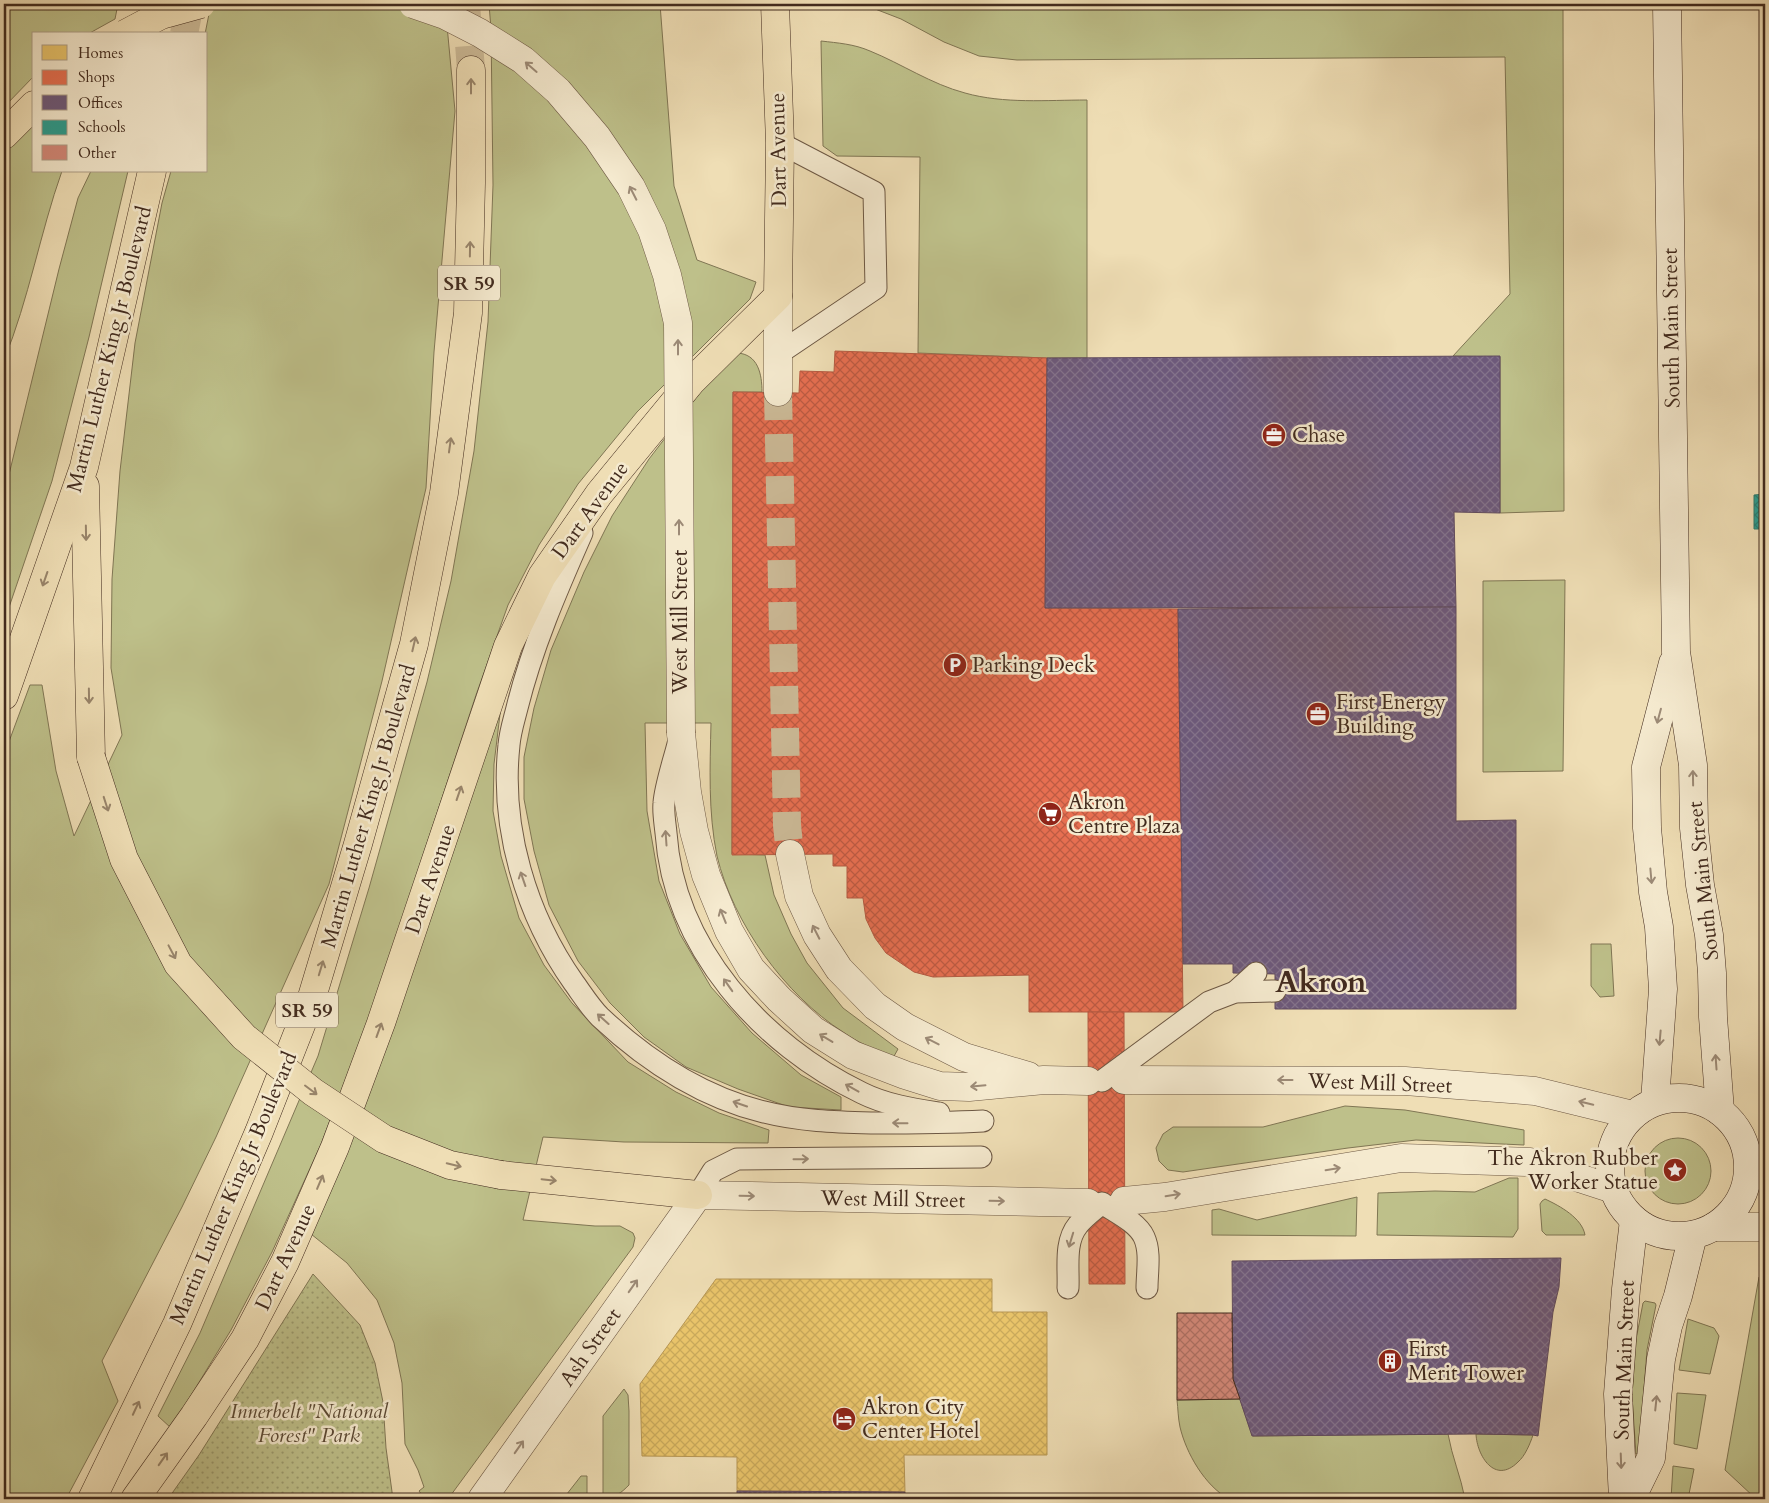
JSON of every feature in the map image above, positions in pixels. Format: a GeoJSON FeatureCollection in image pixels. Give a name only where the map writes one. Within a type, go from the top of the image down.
{"type":"FeatureCollection","features":[{"type":"Feature","properties":{"kind":"main road"},"geometry":{"type":"LineString","coordinates":[[129,32],[161,15],[201,4]]}},
{"type":"Feature","properties":{"kind":"main road","name":"Dart Avenue"},"geometry":{"type":"LineString","coordinates":[[135,1499],[194,1416],[245,1339],[285,1262],[335,1147],[381,1023],[508,646],[542,576],[599,494],[691,382],[778,296],[780,143],[775,4]]}},
{"type":"Feature","properties":{"kind":"main road","name":"Martin Luther King Jr Boulevard"},"geometry":{"type":"LineString","coordinates":[[92,1499],[177,1324],[259,1132],[312,997],[410,662],[444,494],[468,313],[471,70]]}},
{"type":"Feature","properties":{"kind":"main road"},"geometry":{"type":"LineString","coordinates":[[4,135],[32,107]]}},
{"type":"Feature","properties":{"kind":"main road","name":"Martin Luther King Jr Boulevard"},"geometry":{"type":"LineString","coordinates":[[4,696],[84,467],[152,172]]}},
{"type":"Feature","properties":{"kind":"main road"},"geometry":{"type":"LineString","coordinates":[[84,467],[91,757],[124,859],[178,964],[244,1036],[313,1092],[384,1139],[450,1165],[501,1175],[698,1195]]}},
{"type":"Feature","properties":{"kind":"street","name":"West Mill Street"},"geometry":{"type":"LineString","coordinates":[[413,4],[445,15],[480,33],[523,60],[558,91],[602,144],[631,187],[652,230],[667,275],[678,323],[681,733],[687,792],[694,832],[706,875],[733,939],[751,969],[779,999],[813,1030],[853,1055],[940,1086],[969,1087],[1044,1080],[1406,1080],[1535,1091],[1644,1108]]}},
{"type":"Feature","properties":{"kind":"street","name":"South Main Street"},"geometry":{"type":"LineString","coordinates":[[1666,4],[1676,652],[1693,765],[1694,828],[1700,885],[1709,934],[1720,1110]]}},
{"type":"Feature","properties":{"kind":"street","name":"Dart Avenue"},"geometry":{"type":"LineString","coordinates":[[778,296],[778,392]]}},
{"type":"Feature","properties":{"kind":"street","name":"South Main Street"},"geometry":{"type":"LineString","coordinates":[[1644,1108],[1663,989],[1659,927],[1652,892],[1647,828],[1646,767],[1676,652]]}},
{"type":"Feature","properties":{"kind":"street"},"geometry":{"type":"LineString","coordinates":[[790,854],[799,896],[817,935],[839,969],[875,1006],[905,1027],[964,1057],[1044,1080]]}},
{"type":"Feature","properties":{"kind":"street"},"geometry":{"type":"LineString","coordinates":[[1703,1231],[1730,1214],[1742,1196],[1757,1160],[1733,1123],[1720,1110],[1700,1100],[1678,1097],[1644,1108],[1620,1130],[1612,1149],[1609,1169],[1613,1189],[1620,1204],[1634,1220],[1652,1231],[1672,1236],[1703,1231],[1765,1228]]}},
{"type":"Feature","properties":{"kind":"street"},"geometry":{"type":"LineString","coordinates":[[1124,1201],[1165,1197],[1401,1158],[1530,1162],[1613,1189]]}},
{"type":"Feature","properties":{"kind":"street","name":"West Mill Street"},"geometry":{"type":"LineString","coordinates":[[698,1195],[1088,1203]]}},
{"type":"Feature","properties":{"kind":"street","name":"Ash Street"},"geometry":{"type":"LineString","coordinates":[[482,1499],[698,1195]]}},
{"type":"Feature","properties":{"kind":"street","name":"South Main Street"},"geometry":{"type":"LineString","coordinates":[[1622,1499],[1618,1394],[1626,1289],[1634,1220]]}},
{"type":"Feature","properties":{"kind":"street","name":"South Main Street"},"geometry":{"type":"LineString","coordinates":[[1631,1499],[1651,1458],[1661,1360],[1668,1326],[1703,1231]]}},
{"type":"Feature","properties":{"kind":"lane"},"geometry":{"type":"LineString","coordinates":[[778,354],[876,288],[874,192],[780,143]]}},
{"type":"Feature","properties":{"kind":"lane"},"geometry":{"type":"LineString","coordinates":[[599,494],[539,634],[522,689],[509,742],[507,807],[515,854],[530,898],[546,936],[566,971],[599,1016],[620,1034],[656,1063],[712,1094],[764,1112],[821,1122],[930,1124],[984,1121],[906,1108],[863,1094],[810,1064],[775,1036],[739,1002],[705,953],[681,906],[667,853],[664,802],[681,733]]}},
{"type":"Feature","properties":{"kind":"lane"},"geometry":{"type":"LineString","coordinates":[[1235,992],[1256,973]]}},
{"type":"Feature","properties":{"kind":"lane"},"geometry":{"type":"LineString","coordinates":[[1105,1081],[1209,1002],[1235,992],[1275,991]]}},
{"type":"Feature","properties":{"kind":"lane"},"geometry":{"type":"LineString","coordinates":[[698,1195],[713,1171],[736,1159],[981,1156]]}},
{"type":"Feature","properties":{"kind":"lane"},"geometry":{"type":"LineString","coordinates":[[1068,1288],[1068,1251],[1071,1238],[1077,1226],[1102,1203],[1134,1225],[1144,1237],[1148,1253],[1147,1288]]}},
{"type":"Feature","properties":{"kind":"green space"},"geometry":{"type":"Polygon","coordinates":[[[4,4],[118,4],[115,19],[92,32],[32,32],[32,78],[4,107],[4,4]]]}},
{"type":"Feature","properties":{"kind":"green space"},"geometry":{"type":"Polygon","coordinates":[[[211,4],[445,4],[455,111],[434,352],[426,488],[382,681],[329,884],[216,1137],[102,1361],[118,1401],[66,1499],[4,1499],[4,755],[30,685],[42,685],[56,771],[74,836],[122,735],[111,668],[112,579],[120,471],[135,343],[162,203],[171,172],[208,172],[208,32],[205,32],[211,4]]]}},
{"type":"Feature","properties":{"kind":"green space"},"geometry":{"type":"Polygon","coordinates":[[[489,4],[660,4],[674,186],[697,260],[756,282],[750,299],[637,412],[578,484],[539,545],[508,605],[476,695],[372,1010],[321,1144],[272,1252],[231,1330],[171,1428],[158,1416],[200,1333],[318,1056],[369,888],[427,682],[451,581],[474,451],[488,322],[493,185],[489,4]]]}},
{"type":"Feature","properties":{"kind":"green space"},"geometry":{"type":"Polygon","coordinates":[[[854,4],[1563,4],[1564,511],[1500,513],[1500,357],[1453,356],[1510,294],[1505,57],[1017,60],[979,56],[944,42],[901,19],[870,7],[854,4]]]}},
{"type":"Feature","properties":{"kind":"green space"},"geometry":{"type":"Polygon","coordinates":[[[821,41],[846,44],[864,49],[928,79],[965,93],[995,99],[1026,101],[1087,100],[1087,358],[918,353],[920,157],[837,156],[823,146],[821,41]]]}},
{"type":"Feature","properties":{"kind":"green space"},"geometry":{"type":"Polygon","coordinates":[[[32,122],[32,172],[62,172],[21,313],[4,360],[4,153],[18,135],[32,122]]]}},
{"type":"Feature","properties":{"kind":"green space"},"geometry":{"type":"Polygon","coordinates":[[[91,172],[128,172],[89,337],[52,481],[4,622],[4,495],[78,198],[91,172]]]}},
{"type":"Feature","properties":{"kind":"green space"},"geometry":{"type":"Polygon","coordinates":[[[737,353],[744,354],[754,361],[760,372],[762,392],[733,392],[732,854],[765,855],[774,895],[791,934],[807,963],[843,1008],[898,1049],[893,1058],[855,1040],[822,1017],[801,998],[764,955],[735,907],[717,856],[714,839],[710,773],[711,723],[645,723],[647,811],[659,881],[680,934],[711,987],[752,1033],[801,1075],[841,1097],[841,1110],[789,1107],[738,1089],[686,1067],[644,1037],[610,1003],[578,961],[549,905],[534,851],[524,799],[524,757],[534,708],[551,650],[584,572],[612,516],[649,459],[725,360],[737,353]]]}},
{"type":"Feature","properties":{"kind":"green space"},"geometry":{"type":"Polygon","coordinates":[[[1565,580],[1563,771],[1483,772],[1483,581],[1565,580]]]}},
{"type":"Feature","properties":{"kind":"green space"},"geometry":{"type":"Polygon","coordinates":[[[501,706],[494,764],[493,811],[501,856],[519,918],[544,965],[572,1003],[628,1062],[676,1092],[719,1113],[769,1130],[768,1143],[624,1142],[543,1137],[523,1220],[595,1226],[620,1226],[633,1233],[635,1238],[633,1247],[448,1499],[425,1499],[419,1491],[424,1487],[418,1470],[405,1444],[402,1383],[394,1343],[377,1300],[347,1263],[311,1234],[501,706]]]}},
{"type":"Feature","properties":{"kind":"green space"},"geometry":{"type":"Polygon","coordinates":[[[1591,944],[1611,944],[1614,996],[1600,997],[1591,986],[1591,944]]]}},
{"type":"Feature","properties":{"kind":"green space"},"geometry":{"type":"Polygon","coordinates":[[[1345,1106],[1405,1110],[1524,1130],[1524,1145],[1416,1140],[1183,1172],[1168,1170],[1159,1161],[1156,1148],[1163,1134],[1173,1127],[1263,1127],[1345,1106]]]}},
{"type":"Feature","properties":{"kind":"green space"},"geometry":{"type":"Polygon","coordinates":[[[1678,1138],[1690,1141],[1701,1148],[1708,1159],[1711,1171],[1708,1183],[1701,1194],[1690,1201],[1678,1204],[1666,1201],[1655,1194],[1648,1183],[1645,1171],[1648,1159],[1655,1148],[1666,1141],[1678,1138]]]}},
{"type":"Feature","properties":{"kind":"green space"},"geometry":{"type":"Polygon","coordinates":[[[1509,1178],[1518,1178],[1518,1229],[1513,1237],[1377,1235],[1378,1193],[1475,1192],[1509,1178]]]}},
{"type":"Feature","properties":{"kind":"green space"},"geometry":{"type":"Polygon","coordinates":[[[1357,1197],[1356,1236],[1212,1235],[1212,1210],[1219,1209],[1257,1220],[1357,1197]]]}},
{"type":"Feature","properties":{"kind":"green space"},"geometry":{"type":"Polygon","coordinates":[[[1545,1199],[1575,1218],[1580,1223],[1585,1235],[1546,1235],[1542,1231],[1540,1204],[1545,1199]]]}},
{"type":"Feature","properties":{"kind":"green space"},"geometry":{"type":"Polygon","coordinates":[[[1765,1272],[1765,1499],[1754,1499],[1725,1470],[1759,1277],[1765,1272]]]}},
{"type":"Feature","properties":{"kind":"green space","name":"Innerbelt \"National Forest\" Park"},"geometry":{"type":"Polygon","coordinates":[[[313,1274],[360,1325],[375,1363],[383,1402],[386,1448],[393,1499],[168,1499],[199,1455],[313,1274]]]}},
{"type":"Feature","properties":{"kind":"green space"},"geometry":{"type":"Polygon","coordinates":[[[1645,1301],[1655,1303],[1656,1305],[1647,1350],[1639,1453],[1636,1454],[1632,1396],[1635,1345],[1643,1303],[1645,1301]]]}},
{"type":"Feature","properties":{"kind":"green space"},"geometry":{"type":"Polygon","coordinates":[[[1688,1319],[1714,1328],[1719,1336],[1710,1374],[1679,1370],[1688,1319]]]}},
{"type":"Feature","properties":{"kind":"green space"},"geometry":{"type":"Polygon","coordinates":[[[624,1389],[628,1395],[629,1411],[629,1485],[618,1495],[603,1498],[603,1416],[624,1389]]]}},
{"type":"Feature","properties":{"kind":"green space"},"geometry":{"type":"Polygon","coordinates":[[[1677,1393],[1706,1395],[1697,1449],[1674,1444],[1677,1393]]]}},
{"type":"Feature","properties":{"kind":"green space"},"geometry":{"type":"Polygon","coordinates":[[[1240,1399],[1253,1436],[1448,1434],[1465,1499],[1229,1499],[1212,1486],[1192,1458],[1180,1427],[1177,1400],[1240,1399]]]}},
{"type":"Feature","properties":{"kind":"green space"},"geometry":{"type":"Polygon","coordinates":[[[1476,1434],[1533,1435],[1521,1459],[1510,1468],[1502,1470],[1495,1469],[1484,1459],[1476,1434]]]}},
{"type":"Feature","properties":{"kind":"green space"},"geometry":{"type":"Polygon","coordinates":[[[1673,1466],[1694,1469],[1688,1499],[1671,1499],[1673,1466]]]}},
{"type":"Feature","properties":{"kind":"green space"},"geometry":{"type":"Polygon","coordinates":[[[581,1476],[587,1476],[587,1499],[563,1499],[581,1476]]]}},
{"type":"Feature","properties":{"kind":"green space"},"geometry":{"type":"Polygon","coordinates":[[[1116,1495],[1153,1499],[1076,1499],[1089,1496],[1116,1495]]]}},
{"type":"Feature","properties":{"kind":"building: Homes","name":"Akron City Center Hotel"},"geometry":{"type":"Polygon","coordinates":[[[716,1279],[992,1279],[992,1312],[1047,1312],[1047,1455],[904,1455],[905,1492],[737,1491],[737,1457],[642,1456],[640,1384],[716,1279]]]}},
{"type":"Feature","properties":{"kind":"building: Shops","name":"Parking Deck"},"geometry":{"type":"Polygon","coordinates":[[[835,351],[1047,358],[1045,608],[1178,609],[1183,1012],[1029,1012],[1029,975],[933,977],[914,972],[886,953],[875,938],[866,919],[863,898],[847,898],[847,866],[833,866],[833,854],[732,855],[733,392],[799,393],[800,371],[834,372],[835,351]]]}},
{"type":"Feature","properties":{"kind":"building: Shops"},"geometry":{"type":"Polygon","coordinates":[[[1088,1012],[1124,1012],[1125,1284],[1089,1284],[1088,1012]]]}},
{"type":"Feature","properties":{"kind":"building: Offices","name":"Chase"},"geometry":{"type":"Polygon","coordinates":[[[1500,356],[1500,513],[1454,512],[1456,607],[1045,608],[1047,358],[1500,356]]]}},
{"type":"Feature","properties":{"kind":"building: Offices","name":"First Energy Building"},"geometry":{"type":"Polygon","coordinates":[[[1456,607],[1456,821],[1516,820],[1516,1009],[1275,1009],[1275,974],[1233,973],[1233,964],[1183,964],[1178,609],[1456,607]]]}},
{"type":"Feature","properties":{"kind":"building: Offices","name":"First Merit Tower"},"geometry":{"type":"Polygon","coordinates":[[[1561,1258],[1559,1287],[1553,1312],[1538,1436],[1476,1434],[1252,1436],[1233,1379],[1232,1261],[1561,1258]]]}},
{"type":"Feature","properties":{"kind":"building: Offices"},"geometry":{"type":"Polygon","coordinates":[[[737,1491],[905,1492],[905,1499],[737,1499],[737,1491]]]}},
{"type":"Feature","properties":{"kind":"building: Schools"},"geometry":{"type":"Polygon","coordinates":[[[1765,494],[1765,529],[1754,529],[1754,495],[1765,494]]]}},
{"type":"Feature","properties":{"kind":"building: Other"},"geometry":{"type":"Polygon","coordinates":[[[1177,1313],[1232,1313],[1233,1379],[1240,1399],[1177,1400],[1177,1313]]]}},
{"type":"Feature","properties":{"kind":"tunnel"},"geometry":{"type":"LineString","coordinates":[[184,32],[190,4]]}},
{"type":"Feature","properties":{"kind":"tunnel"},"geometry":{"type":"LineString","coordinates":[[466,4],[471,70]]}},
{"type":"Feature","properties":{"kind":"tunnel"},"geometry":{"type":"LineString","coordinates":[[778,392],[787,825],[790,854]]}},
{"type":"Feature","properties":{"kind":"place","name":"Chase"},"geometry":{"type":"Point","coordinates":[1274,435]}},
{"type":"Feature","properties":{"kind":"place","name":"Parking Deck"},"geometry":{"type":"Point","coordinates":[955,665]}},
{"type":"Feature","properties":{"kind":"place","name":"First Energy Building"},"geometry":{"type":"Point","coordinates":[1318,714]}},
{"type":"Feature","properties":{"kind":"place","name":"Akron Centre Plaza"},"geometry":{"type":"Point","coordinates":[1050,814]}},
{"type":"Feature","properties":{"kind":"place","name":"The Akron Rubber Worker Statue"},"geometry":{"type":"Point","coordinates":[1675,1170]}},
{"type":"Feature","properties":{"kind":"place","name":"First Merit Tower"},"geometry":{"type":"Point","coordinates":[1390,1361]}},
{"type":"Feature","properties":{"kind":"place","name":"Akron City Center Hotel"},"geometry":{"type":"Point","coordinates":[844,1419]}},
{"type":"Feature","properties":{"kind":"district","name":"Akron"},"geometry":{"type":"Point","coordinates":[1321,981]}}]}
